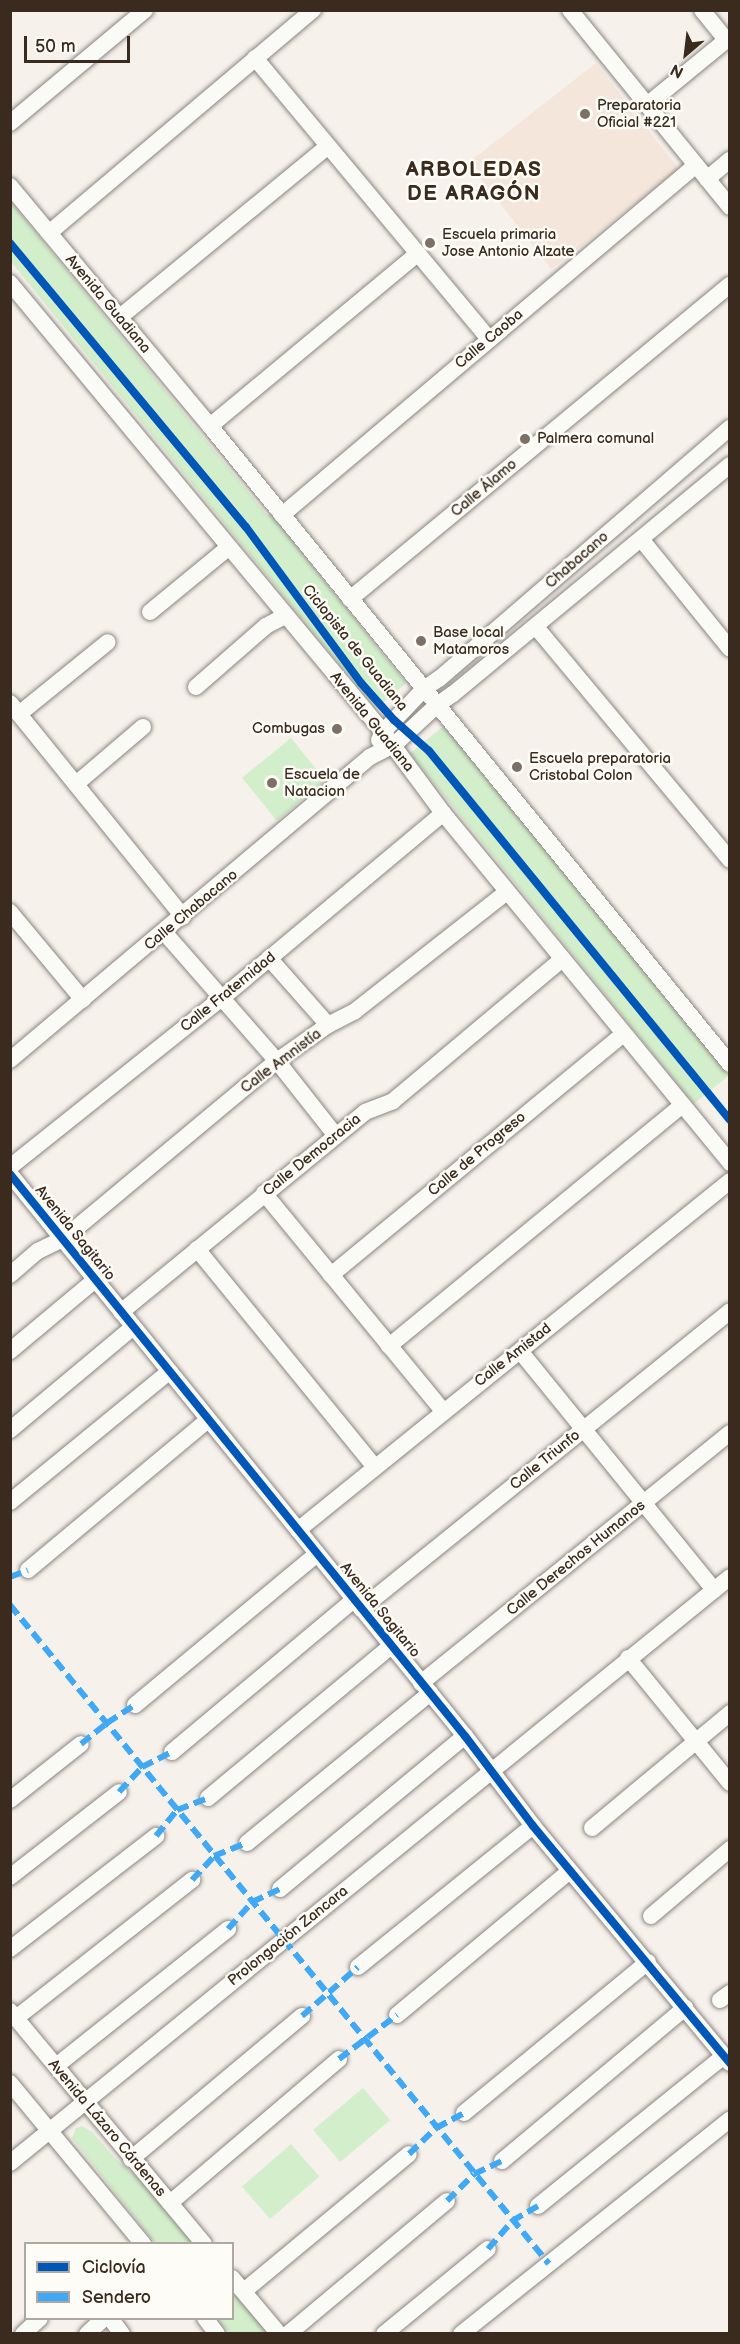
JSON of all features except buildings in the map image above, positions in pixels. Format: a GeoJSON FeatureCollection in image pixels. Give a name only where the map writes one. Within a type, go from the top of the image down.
{"type":"FeatureCollection","features":[{"type":"Feature","properties":{"kind":"street"},"geometry":{"type":"LineString","coordinates":[[10,123],[145,10]]}},
{"type":"Feature","properties":{"kind":"street"},"geometry":{"type":"LineString","coordinates":[[49,233],[314,10]]}},
{"type":"Feature","properties":{"kind":"street"},"geometry":{"type":"LineString","coordinates":[[570,10],[729,207]]}},
{"type":"Feature","properties":{"kind":"street"},"geometry":{"type":"LineString","coordinates":[[647,105],[728,38],[702,10]]}},
{"type":"Feature","properties":{"kind":"street"},"geometry":{"type":"LineString","coordinates":[[255,58],[489,339]]}},
{"type":"Feature","properties":{"kind":"street"},"geometry":{"type":"LineString","coordinates":[[120,317],[328,146]]}},
{"type":"Feature","properties":{"kind":"street"},"geometry":{"type":"LineString","coordinates":[[707,178],[729,160]]}},
{"type":"Feature","properties":{"kind":"street","name":"Calle Caoba"},"geometry":{"type":"LineString","coordinates":[[282,514],[696,165]]}},
{"type":"Feature","properties":{"kind":"street","name":"Avenida Guadiana"},"geometry":{"type":"LineString","coordinates":[[10,186],[210,426],[729,1064]]}},
{"type":"Feature","properties":{"kind":"street"},"geometry":{"type":"LineString","coordinates":[[210,426],[417,254]]}},
{"type":"Feature","properties":{"kind":"street","name":"Avenida Guadiana"},"geometry":{"type":"LineString","coordinates":[[10,283],[389,739],[507,892],[729,1164]]}},
{"type":"Feature","properties":{"kind":"street","name":"Calle Álamo"},"geometry":{"type":"LineString","coordinates":[[350,599],[729,285]]}},
{"type":"Feature","properties":{"kind":"street","name":"Chabacano"},"geometry":{"type":"LineString","coordinates":[[424,689],[440,678],[729,428]]}},
{"type":"Feature","properties":{"kind":"street","name":"Chabacano"},"geometry":{"type":"LineString","coordinates":[[437,705],[536,627],[729,465]]}},
{"type":"Feature","properties":{"kind":"street"},"geometry":{"type":"LineString","coordinates":[[641,539],[729,649]]}},
{"type":"Feature","properties":{"kind":"street"},"geometry":{"type":"LineString","coordinates":[[150,612],[229,547]]}},
{"type":"Feature","properties":{"kind":"street"},"geometry":{"type":"LineString","coordinates":[[196,687],[266,626],[285,616]]}},
{"type":"Feature","properties":{"kind":"street"},"geometry":{"type":"LineString","coordinates":[[536,627],[729,860]]}},
{"type":"Feature","properties":{"kind":"street"},"geometry":{"type":"LineString","coordinates":[[108,642],[15,709],[183,917]]}},
{"type":"Feature","properties":{"kind":"street","name":"Calle Chabacano"},"geometry":{"type":"LineString","coordinates":[[389,739],[424,689]]}},
{"type":"Feature","properties":{"kind":"street","name":"Calle Chabacano"},"geometry":{"type":"LineString","coordinates":[[10,1060],[183,917],[389,739],[437,705]]}},
{"type":"Feature","properties":{"kind":"street"},"geometry":{"type":"LineString","coordinates":[[76,784],[143,727]]}},
{"type":"Feature","properties":{"kind":"street","name":"Calle Fraternidad"},"geometry":{"type":"LineString","coordinates":[[10,1167],[222,998],[444,813]]}},
{"type":"Feature","properties":{"kind":"street","name":"Calle Amnistía"},"geometry":{"type":"LineString","coordinates":[[10,1275],[38,1251],[63,1239],[277,1061],[328,1025],[355,1011],[507,892]]}},
{"type":"Feature","properties":{"kind":"street"},"geometry":{"type":"LineString","coordinates":[[10,912],[83,1000]]}},
{"type":"Feature","properties":{"kind":"street"},"geometry":{"type":"LineString","coordinates":[[164,932],[277,1061],[336,1136]]}},
{"type":"Feature","properties":{"kind":"street"},"geometry":{"type":"LineString","coordinates":[[269,958],[328,1025]]}},
{"type":"Feature","properties":{"kind":"street","name":"Calle Democracia"},"geometry":{"type":"LineString","coordinates":[[120,1312],[365,1112],[393,1101],[562,959]]}},
{"type":"Feature","properties":{"kind":"street","name":"Calle de Progreso"},"geometry":{"type":"LineString","coordinates":[[331,1275],[623,1034]]}},
{"type":"Feature","properties":{"kind":"street"},"geometry":{"type":"LineString","coordinates":[[389,1346],[682,1105]]}},
{"type":"Feature","properties":{"kind":"street","name":"Avenida Sagitario"},"geometry":{"type":"LineString","coordinates":[[10,1174],[465,1736],[533,1826],[727,2059]]}},
{"type":"Feature","properties":{"kind":"street","name":"Calle Amistad"},"geometry":{"type":"LineString","coordinates":[[297,1530],[729,1181]]}},
{"type":"Feature","properties":{"kind":"street"},"geometry":{"type":"LineString","coordinates":[[264,1193],[443,1411]]}},
{"type":"Feature","properties":{"kind":"street"},"geometry":{"type":"LineString","coordinates":[[197,1249],[375,1467]]}},
{"type":"Feature","properties":{"kind":"street"},"geometry":{"type":"LineString","coordinates":[[10,1351],[95,1280]]}},
{"type":"Feature","properties":{"kind":"street","name":"Calle Triunfo"},"geometry":{"type":"LineString","coordinates":[[172,1752],[585,1428],[729,1311]]}},
{"type":"Feature","properties":{"kind":"street"},"geometry":{"type":"LineString","coordinates":[[10,1430],[134,1327]]}},
{"type":"Feature","properties":{"kind":"street"},"geometry":{"type":"LineString","coordinates":[[520,1351],[585,1428],[714,1590]]}},
{"type":"Feature","properties":{"kind":"street"},"geometry":{"type":"LineString","coordinates":[[10,1502],[170,1372]]}},
{"type":"Feature","properties":{"kind":"street"},"geometry":{"type":"LineString","coordinates":[[28,1570],[208,1420]]}},
{"type":"Feature","properties":{"kind":"street","name":"Calle Derechos Humanos"},"geometry":{"type":"LineString","coordinates":[[247,1843],[425,1688],[729,1432]]}},
{"type":"Feature","properties":{"kind":"street"},"geometry":{"type":"LineString","coordinates":[[135,1705],[317,1554]]}},
{"type":"Feature","properties":{"kind":"street","name":"Prolongación Zancara"},"geometry":{"type":"LineString","coordinates":[[10,2163],[51,2132],[84,2101],[729,1577]]}},
{"type":"Feature","properties":{"kind":"street"},"geometry":{"type":"LineString","coordinates":[[208,1798],[391,1646]]}},
{"type":"Feature","properties":{"kind":"street"},"geometry":{"type":"LineString","coordinates":[[628,1658],[729,1783]]}},
{"type":"Feature","properties":{"kind":"street"},"geometry":{"type":"LineString","coordinates":[[592,1828],[729,1713]]}},
{"type":"Feature","properties":{"kind":"street"},"geometry":{"type":"LineString","coordinates":[[280,1889],[465,1736]]}},
{"type":"Feature","properties":{"kind":"street"},"geometry":{"type":"LineString","coordinates":[[10,1800],[81,1744]]}},
{"type":"Feature","properties":{"kind":"street"},"geometry":{"type":"LineString","coordinates":[[10,1877],[119,1792]]}},
{"type":"Feature","properties":{"kind":"street"},"geometry":{"type":"LineString","coordinates":[[358,1967],[533,1826]]}},
{"type":"Feature","properties":{"kind":"street"},"geometry":{"type":"LineString","coordinates":[[10,1949],[156,1836]]}},
{"type":"Feature","properties":{"kind":"street"},"geometry":{"type":"LineString","coordinates":[[651,1916],[729,1849]]}},
{"type":"Feature","properties":{"kind":"street"},"geometry":{"type":"LineString","coordinates":[[397,2015],[570,1871]]}},
{"type":"Feature","properties":{"kind":"street"},"geometry":{"type":"LineString","coordinates":[[14,2015],[192,1880]]}},
{"type":"Feature","properties":{"kind":"street"},"geometry":{"type":"LineString","coordinates":[[56,2066],[228,1929]]}},
{"type":"Feature","properties":{"kind":"street"},"geometry":{"type":"LineString","coordinates":[[465,2113],[648,1962]]}},
{"type":"Feature","properties":{"kind":"street"},"geometry":{"type":"LineString","coordinates":[[502,2161],[685,2008]]}},
{"type":"Feature","properties":{"kind":"street","name":"Avenida Lázaro Cárdenas"},"geometry":{"type":"LineString","coordinates":[[14,2015],[202,2242]]}},
{"type":"Feature","properties":{"kind":"street"},"geometry":{"type":"LineString","coordinates":[[131,2158],[302,2016]]}},
{"type":"Feature","properties":{"kind":"street"},"geometry":{"type":"LineString","coordinates":[[170,2203],[339,2059]]}},
{"type":"Feature","properties":{"kind":"street"},"geometry":{"type":"LineString","coordinates":[[538,2206],[727,2059]]}},
{"type":"Feature","properties":{"kind":"street"},"geometry":{"type":"LineString","coordinates":[[10,2083],[136,2241]]}},
{"type":"Feature","properties":{"kind":"street"},"geometry":{"type":"LineString","coordinates":[[461,2334],[729,2119]]}},
{"type":"Feature","properties":{"kind":"street"},"geometry":{"type":"LineString","coordinates":[[244,2291],[409,2154]]}},
{"type":"Feature","properties":{"kind":"street"},"geometry":{"type":"LineString","coordinates":[[288,2334],[447,2201]]}},
{"type":"Feature","properties":{"kind":"street"},"geometry":{"type":"LineString","coordinates":[[384,2334],[488,2249]]}},
{"type":"Feature","properties":{"kind":"street"},"geometry":{"type":"LineString","coordinates":[[234,2280],[279,2334]]}},
{"type":"Feature","properties":{"kind":"street"},"geometry":{"type":"LineString","coordinates":[[23,2334],[39,2320]]}},
{"type":"Feature","properties":{"kind":"street"},"geometry":{"type":"LineString","coordinates":[[87,2334],[103,2320]]}},
{"type":"Feature","properties":{"kind":"street"},"geometry":{"type":"LineString","coordinates":[[111,2320],[122,2334]]}},
{"type":"Feature","properties":{"kind":"street"},"geometry":{"type":"LineString","coordinates":[[206,2320],[217,2334]]}},
{"type":"Feature","properties":{"kind":"shaded area","name":"Preparatoria Oficial #221"},"geometry":{"type":"Polygon","coordinates":[[[596,63],[679,169],[551,269],[468,163],[596,63]]]}},
{"type":"Feature","properties":{"kind":"green space"},"geometry":{"type":"Polygon","coordinates":[[[10,201],[267,515],[270,513],[406,683],[376,709],[11,262],[10,201]]]}},
{"type":"Feature","properties":{"kind":"green space"},"geometry":{"type":"Polygon","coordinates":[[[445,725],[729,1075],[694,1104],[410,753],[445,725]]]}},
{"type":"Feature","properties":{"kind":"green space"},"geometry":{"type":"Polygon","coordinates":[[[291,738],[326,781],[277,820],[242,778],[291,738]]]}},
{"type":"Feature","properties":{"kind":"green space"},"geometry":{"type":"Polygon","coordinates":[[[363,2088],[390,2120],[340,2162],[313,2130],[363,2088]]]}},
{"type":"Feature","properties":{"kind":"green space"},"geometry":{"type":"Polygon","coordinates":[[[82,2126],[92,2132],[115,2158],[140,2180],[193,2242],[154,2242],[72,2138],[76,2128],[82,2126]]]}},
{"type":"Feature","properties":{"kind":"green space"},"geometry":{"type":"Polygon","coordinates":[[[291,2144],[319,2176],[270,2219],[242,2187],[291,2144]]]}},
{"type":"Feature","properties":{"kind":"green space"},"geometry":{"type":"Polygon","coordinates":[[[234,2290],[270,2333],[230,2333],[218,2320],[234,2320],[234,2290]]]}},
{"type":"Feature","properties":{"kind":"marked path"},"geometry":{"type":"LineString","coordinates":[[10,1577],[28,1570]]}},
{"type":"Feature","properties":{"kind":"marked path"},"geometry":{"type":"LineString","coordinates":[[10,1605],[549,2264]]}},
{"type":"Feature","properties":{"kind":"marked path"},"geometry":{"type":"LineString","coordinates":[[81,1744],[107,1723],[135,1705]]}},
{"type":"Feature","properties":{"kind":"marked path"},"geometry":{"type":"LineString","coordinates":[[119,1792],[142,1767],[172,1752]]}},
{"type":"Feature","properties":{"kind":"marked path"},"geometry":{"type":"LineString","coordinates":[[156,1836],[177,1810],[208,1798]]}},
{"type":"Feature","properties":{"kind":"marked path"},"geometry":{"type":"LineString","coordinates":[[192,1880],[214,1856],[247,1843]]}},
{"type":"Feature","properties":{"kind":"marked path"},"geometry":{"type":"LineString","coordinates":[[228,1929],[252,1902],[280,1889]]}},
{"type":"Feature","properties":{"kind":"marked path"},"geometry":{"type":"LineString","coordinates":[[302,2016],[358,1967]]}},
{"type":"Feature","properties":{"kind":"marked path"},"geometry":{"type":"LineString","coordinates":[[339,2059],[397,2015]]}},
{"type":"Feature","properties":{"kind":"marked path"},"geometry":{"type":"LineString","coordinates":[[409,2154],[436,2128],[464,2113]]}},
{"type":"Feature","properties":{"kind":"marked path"},"geometry":{"type":"LineString","coordinates":[[447,2201],[474,2174],[502,2161]]}},
{"type":"Feature","properties":{"kind":"marked path"},"geometry":{"type":"LineString","coordinates":[[488,2249],[512,2221],[538,2206]]}},
{"type":"Feature","properties":{"kind":"cycle path","name":"Ciclopista de Guadiana"},"geometry":{"type":"LineString","coordinates":[[10,243],[246,527],[361,683],[394,720],[429,751],[730,1120]]}},
{"type":"Feature","properties":{"kind":"cycle path"},"geometry":{"type":"LineString","coordinates":[[10,1174],[465,1736],[533,1826],[730,2063]]}},
{"type":"Feature","properties":{"kind":"place","name":"Preparatoria Oficial #221"},"geometry":{"type":"Point","coordinates":[585,114]}},
{"type":"Feature","properties":{"kind":"place","name":"Escuela primaria Jose Antonio Alzate"},"geometry":{"type":"Point","coordinates":[430,243]}},
{"type":"Feature","properties":{"kind":"place","name":"Palmera comunal"},"geometry":{"type":"Point","coordinates":[525,439]}},
{"type":"Feature","properties":{"kind":"place","name":"Base local Matamoros"},"geometry":{"type":"Point","coordinates":[421,641]}},
{"type":"Feature","properties":{"kind":"place","name":"Combugas"},"geometry":{"type":"Point","coordinates":[337,729]}},
{"type":"Feature","properties":{"kind":"place","name":"Escuela preparatoria Cristobal Colon"},"geometry":{"type":"Point","coordinates":[517,767]}},
{"type":"Feature","properties":{"kind":"place","name":"Escuela de Natacion"},"geometry":{"type":"Point","coordinates":[272,783]}},
{"type":"Feature","properties":{"kind":"district","name":"ARBOLEDAS DE ARAGÓN"},"geometry":{"type":"Point","coordinates":[474,182]}}]}
